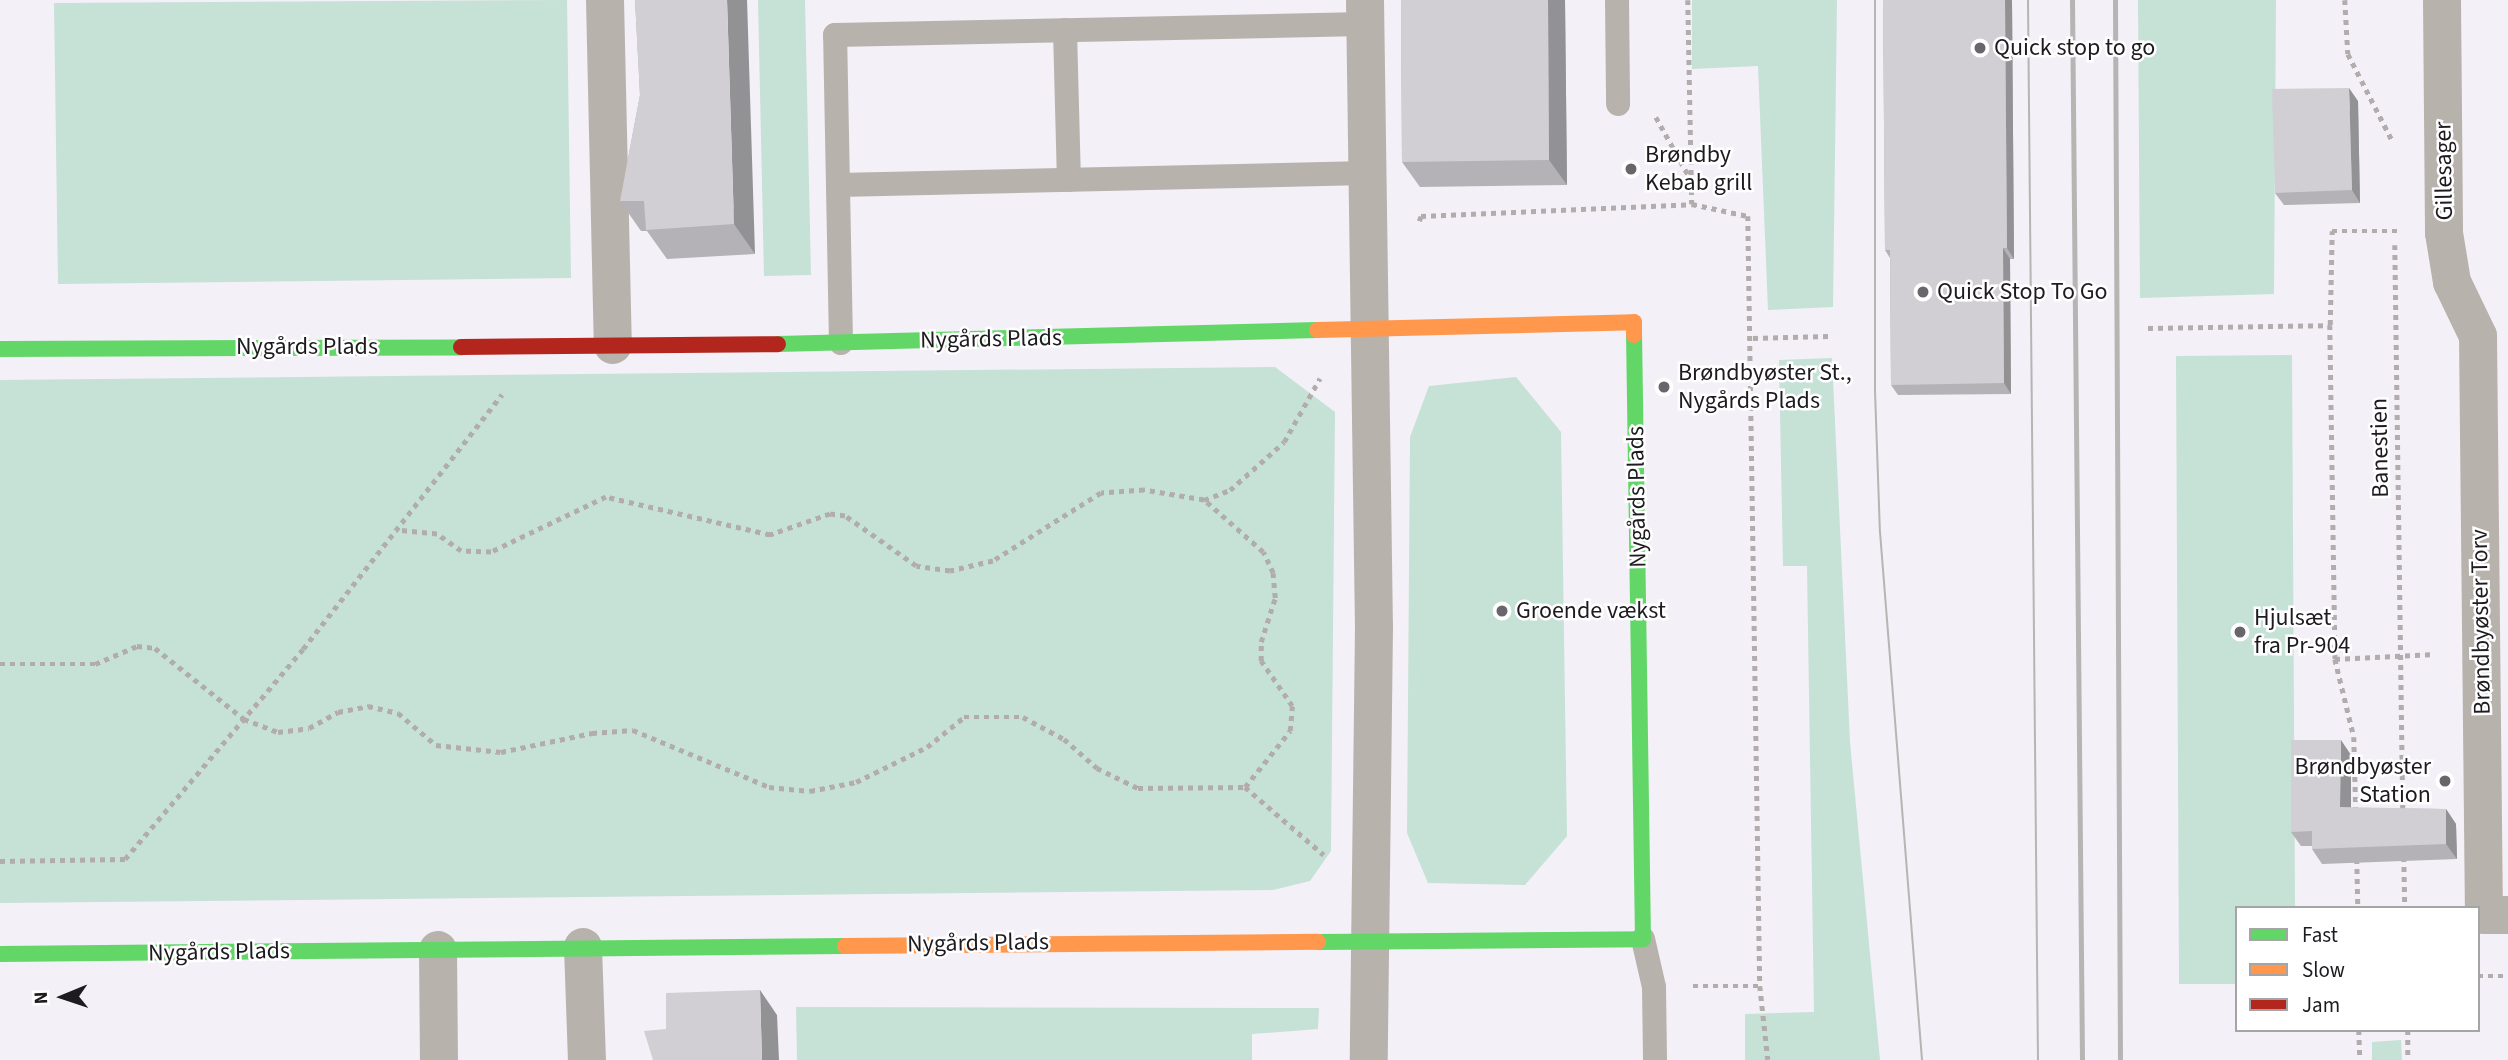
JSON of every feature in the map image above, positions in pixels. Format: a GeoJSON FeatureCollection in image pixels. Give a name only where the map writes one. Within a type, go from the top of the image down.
{"type":"FeatureCollection","features":[{"type":"Feature","properties":{"kind":"street"},"geometry":{"type":"LineString","coordinates":[[606,0],[613,345]]}},
{"type":"Feature","properties":{"kind":"street","name":"Gillesager"},"geometry":{"type":"LineString","coordinates":[[2442,0],[2444,233],[2452,282],[2493,335]]}},
{"type":"Feature","properties":{"kind":"street"},"geometry":{"type":"LineString","coordinates":[[1364,12],[1374,862],[1369,1060]]}},
{"type":"Feature","properties":{"kind":"street","name":"Nygårds Plads"},"geometry":{"type":"LineString","coordinates":[[0,349],[841,343],[1634,322],[1643,939],[1373,939],[0,954]]}},
{"type":"Feature","properties":{"kind":"street","name":"Brøndbyøster Torv"},"geometry":{"type":"LineString","coordinates":[[2493,335],[2481,651],[2484,915],[2508,915]]}},
{"type":"Feature","properties":{"kind":"street"},"geometry":{"type":"LineString","coordinates":[[583,947],[587,1060]]}},
{"type":"Feature","properties":{"kind":"street"},"geometry":{"type":"LineString","coordinates":[[438,950],[439,1060]]}},
{"type":"Feature","properties":{"kind":"lane"},"geometry":{"type":"LineString","coordinates":[[1617,0],[1618,104]]}},
{"type":"Feature","properties":{"kind":"lane"},"geometry":{"type":"LineString","coordinates":[[841,343],[835,36],[1065,30],[1364,12]]}},
{"type":"Feature","properties":{"kind":"lane"},"geometry":{"type":"LineString","coordinates":[[1065,30],[1069,180]]}},
{"type":"Feature","properties":{"kind":"lane"},"geometry":{"type":"LineString","coordinates":[[838,185],[1366,173]]}},
{"type":"Feature","properties":{"kind":"lane","name":"Nygårds Plads"},"geometry":{"type":"LineString","coordinates":[[1643,939],[1654,987],[1655,1060]]}},
{"type":"Feature","properties":{"kind":"path"},"geometry":{"type":"LineString","coordinates":[[1688,0],[1692,204]]}},
{"type":"Feature","properties":{"kind":"path"},"geometry":{"type":"LineString","coordinates":[[2344,0],[2348,54],[2390,134],[2394,156]]}},
{"type":"Feature","properties":{"kind":"path"},"geometry":{"type":"LineString","coordinates":[[1618,104],[1649,106],[1692,180]]}},
{"type":"Feature","properties":{"kind":"path"},"geometry":{"type":"LineString","coordinates":[[1416,227],[1421,216],[1692,204],[1748,216],[1753,338],[1759,986],[1768,1060]]}},
{"type":"Feature","properties":{"kind":"path","name":"Banestien"},"geometry":{"type":"LineString","coordinates":[[2395,218],[2403,824]]}},
{"type":"Feature","properties":{"kind":"path"},"geometry":{"type":"LineString","coordinates":[[2356,816],[2354,737],[2335,659],[2330,325],[2332,231],[2444,233]]}},
{"type":"Feature","properties":{"kind":"path"},"geometry":{"type":"LineString","coordinates":[[2148,328],[2330,325]]}},
{"type":"Feature","properties":{"kind":"path"},"geometry":{"type":"LineString","coordinates":[[396,530],[437,534],[461,551],[491,552],[606,497],[770,536],[830,514],[845,516],[916,566],[950,572],[993,561],[1101,493],[1144,490],[1204,500],[1230,490],[1275,452],[1313,385],[1368,330]]}},
{"type":"Feature","properties":{"kind":"path"},"geometry":{"type":"LineString","coordinates":[[1753,338],[1830,336]]}},
{"type":"Feature","properties":{"kind":"path"},"geometry":{"type":"LineString","coordinates":[[0,861],[125,859],[244,719],[541,345]]}},
{"type":"Feature","properties":{"kind":"path"},"geometry":{"type":"LineString","coordinates":[[1204,500],[1263,552],[1273,573],[1275,598],[1261,642],[1261,660],[1292,706],[1290,731],[1245,787]]}},
{"type":"Feature","properties":{"kind":"path"},"geometry":{"type":"LineString","coordinates":[[0,664],[95,664],[137,646],[155,648],[244,719],[278,732],[309,728],[338,712],[368,706],[398,713],[436,745],[501,752],[592,733],[633,730],[769,787],[810,791],[856,782],[927,747],[964,717],[1023,717],[1064,739],[1097,768],[1138,788],[1245,787],[1333,863],[1374,862]]}},
{"type":"Feature","properties":{"kind":"path"},"geometry":{"type":"LineString","coordinates":[[2335,659],[2481,651]]}},
{"type":"Feature","properties":{"kind":"path"},"geometry":{"type":"LineString","coordinates":[[2403,852],[2404,906]]}},
{"type":"Feature","properties":{"kind":"path"},"geometry":{"type":"LineString","coordinates":[[2357,855],[2358,906]]}},
{"type":"Feature","properties":{"kind":"path"},"geometry":{"type":"LineString","coordinates":[[2480,976],[2508,976]]}},
{"type":"Feature","properties":{"kind":"path"},"geometry":{"type":"LineString","coordinates":[[2359,1032],[2360,1060]]}},
{"type":"Feature","properties":{"kind":"path"},"geometry":{"type":"LineString","coordinates":[[2408,1032],[2409,1060]]}},
{"type":"Feature","properties":{"kind":"green space"},"geometry":{"type":"Polygon","coordinates":[[[567,0],[571,278],[58,284],[54,3],[567,0]]]}},
{"type":"Feature","properties":{"kind":"green space"},"geometry":{"type":"Polygon","coordinates":[[[758,0],[805,0],[811,275],[764,276],[758,0]]]}},
{"type":"Feature","properties":{"kind":"green space"},"geometry":{"type":"Polygon","coordinates":[[[1692,0],[1837,0],[1833,307],[1768,310],[1758,66],[1692,69],[1692,0]]]}},
{"type":"Feature","properties":{"kind":"green space"},"geometry":{"type":"Polygon","coordinates":[[[2138,0],[2276,0],[2274,294],[2140,298],[2138,0]]]}},
{"type":"Feature","properties":{"kind":"green space"},"geometry":{"type":"Polygon","coordinates":[[[2292,355],[2295,906],[2235,906],[2235,984],[2179,984],[2176,356],[2292,355]]]}},
{"type":"Feature","properties":{"kind":"green space"},"geometry":{"type":"Polygon","coordinates":[[[1832,358],[1850,742],[1880,1060],[1745,1060],[1745,1014],[1814,1012],[1807,566],[1783,566],[1779,360],[1832,358]]]}},
{"type":"Feature","properties":{"kind":"green space"},"geometry":{"type":"Polygon","coordinates":[[[1275,367],[1335,412],[1331,851],[1310,881],[1273,890],[0,903],[0,380],[1275,367]]]}},
{"type":"Feature","properties":{"kind":"green space"},"geometry":{"type":"Polygon","coordinates":[[[1516,377],[1561,432],[1567,836],[1525,885],[1428,883],[1407,833],[1410,437],[1429,386],[1516,377]]]}},
{"type":"Feature","properties":{"kind":"green space"},"geometry":{"type":"Polygon","coordinates":[[[796,1007],[1319,1008],[1318,1029],[1252,1034],[1252,1060],[797,1060],[796,1007]]]}},
{"type":"Feature","properties":{"kind":"green space"},"geometry":{"type":"Polygon","coordinates":[[[2401,1040],[2402,1060],[2372,1060],[2372,1042],[2401,1040]]]}},
{"type":"Feature","properties":{"kind":"building"},"geometry":{"type":"Polygon","coordinates":[[[635,0],[727,0],[734,224],[646,230],[644,201],[620,201],[640,95],[635,0]]]}},
{"type":"Feature","properties":{"kind":"building"},"geometry":{"type":"Polygon","coordinates":[[[1401,0],[1548,0],[1549,160],[1402,162],[1401,0]]]}},
{"type":"Feature","properties":{"kind":"building"},"geometry":{"type":"Polygon","coordinates":[[[1883,0],[2005,0],[2007,248],[2003,248],[2004,383],[1891,385],[1890,250],[1885,250],[1883,0]]]}},
{"type":"Feature","properties":{"kind":"building"},"geometry":{"type":"Polygon","coordinates":[[[2349,88],[2352,190],[2275,193],[2272,89],[2349,88]]]}},
{"type":"Feature","properties":{"kind":"building"},"geometry":{"type":"Polygon","coordinates":[[[2291,740],[2341,740],[2340,807],[2446,809],[2446,844],[2312,849],[2312,831],[2291,832],[2291,740]]]}},
{"type":"Feature","properties":{"kind":"building"},"geometry":{"type":"Polygon","coordinates":[[[760,990],[762,1060],[653,1060],[644,1031],[666,1029],[666,993],[760,990]]]}},
{"type":"Feature","properties":{"kind":"tram line"},"geometry":{"type":"LineString","coordinates":[[1875,0],[1875,391],[1880,532],[1922,1060]]}},
{"type":"Feature","properties":{"kind":"tram line"},"geometry":{"type":"LineString","coordinates":[[2028,0],[2038,1060]]}},
{"type":"Feature","properties":{"kind":"railway"},"geometry":{"type":"LineString","coordinates":[[2072,0],[2082,1060]]}},
{"type":"Feature","properties":{"kind":"railway"},"geometry":{"type":"LineString","coordinates":[[2115,0],[2120,1060]]}},
{"type":"Feature","properties":{"kind":"traffic: fast"},"geometry":{"type":"LineString","coordinates":[[778,344],[1317,330]]}},
{"type":"Feature","properties":{"kind":"traffic: fast"},"geometry":{"type":"LineString","coordinates":[[1318,942],[1643,939],[1634,335]]}},
{"type":"Feature","properties":{"kind":"traffic: fast"},"geometry":{"type":"LineString","coordinates":[[0,349],[461,347]]}},
{"type":"Feature","properties":{"kind":"traffic: fast"},"geometry":{"type":"LineString","coordinates":[[0,954],[845,946]]}},
{"type":"Feature","properties":{"kind":"traffic: slow"},"geometry":{"type":"LineString","coordinates":[[1317,330],[1634,322],[1634,335]]}},
{"type":"Feature","properties":{"kind":"traffic: slow"},"geometry":{"type":"LineString","coordinates":[[845,946],[1318,942]]}},
{"type":"Feature","properties":{"kind":"traffic: jam"},"geometry":{"type":"LineString","coordinates":[[461,347],[778,344]]}},
{"type":"Feature","properties":{"kind":"place","name":"Quick stop to go"},"geometry":{"type":"Point","coordinates":[1980,48]}},
{"type":"Feature","properties":{"kind":"place","name":"Brøndby Kebab grill"},"geometry":{"type":"Point","coordinates":[1631,169]}},
{"type":"Feature","properties":{"kind":"place","name":"Quick Stop To Go"},"geometry":{"type":"Point","coordinates":[1923,292]}},
{"type":"Feature","properties":{"kind":"place","name":"Brøndbyøster St., Nygårds Plads"},"geometry":{"type":"Point","coordinates":[1664,387]}},
{"type":"Feature","properties":{"kind":"place","name":"Groende vækst"},"geometry":{"type":"Point","coordinates":[1502,611]}},
{"type":"Feature","properties":{"kind":"place","name":"Hjulsæt fra Pr-904"},"geometry":{"type":"Point","coordinates":[2240,632]}},
{"type":"Feature","properties":{"kind":"place","name":"Brøndbyøster Station"},"geometry":{"type":"Point","coordinates":[2445,781]}}]}
